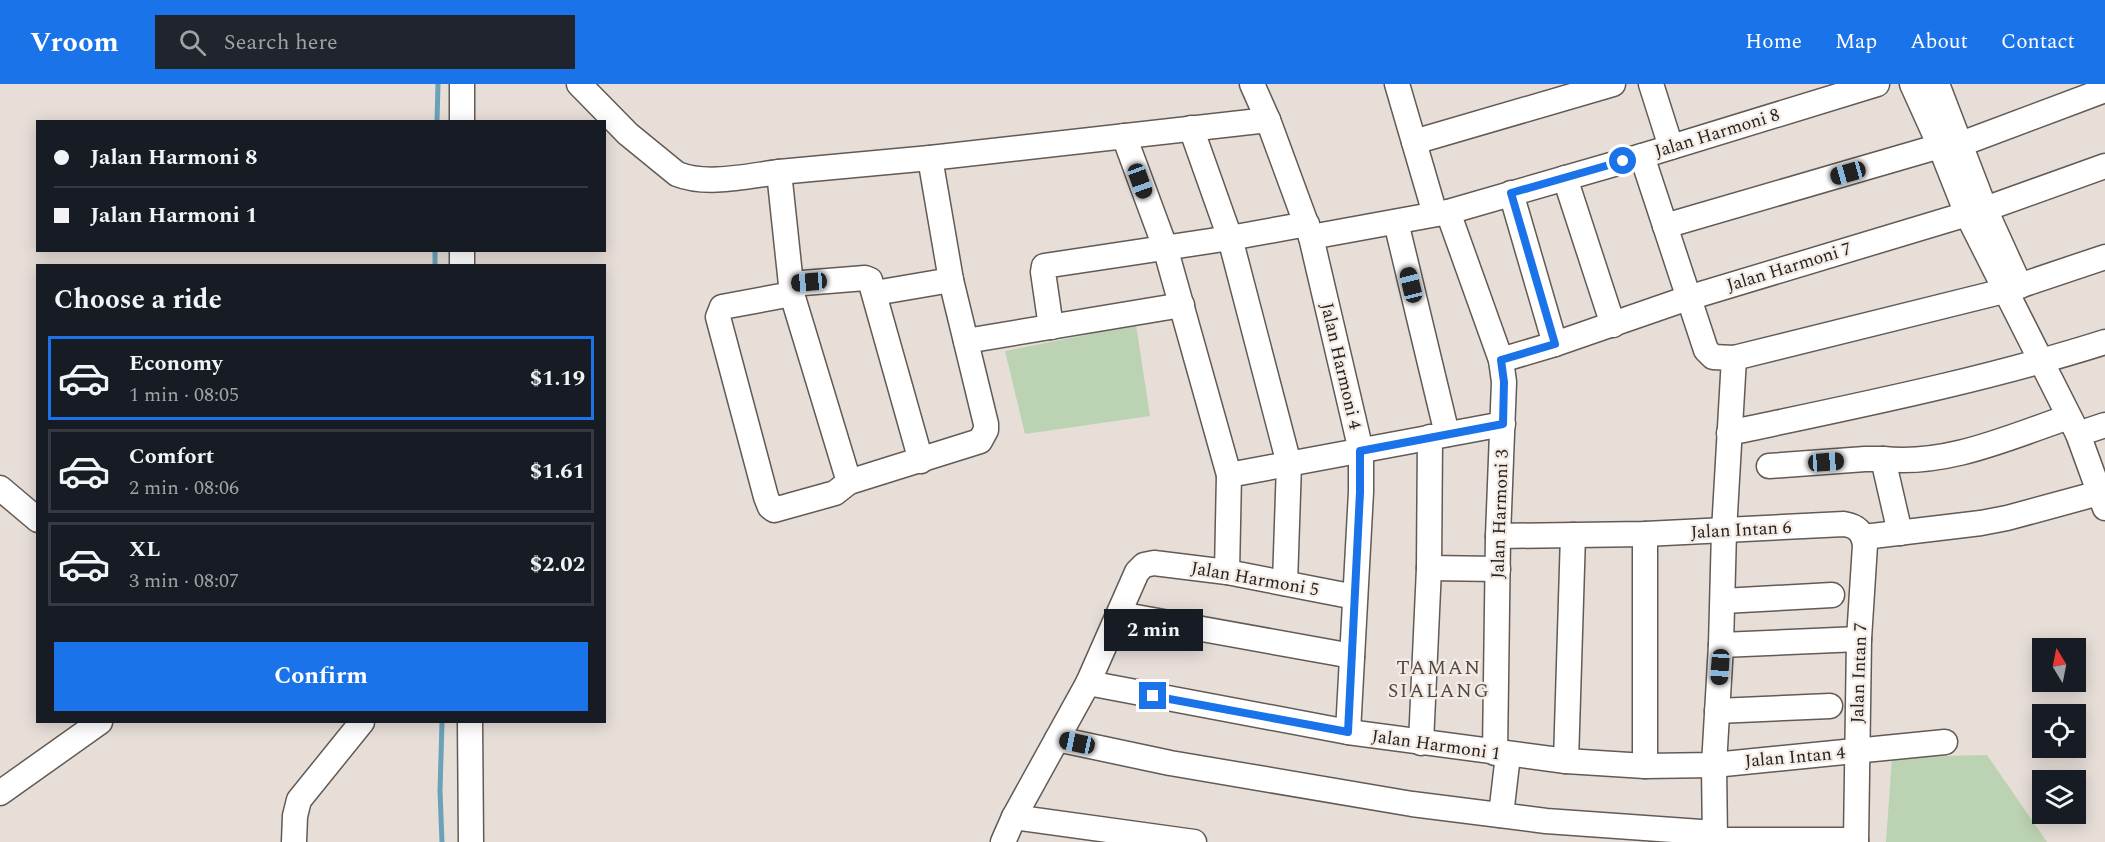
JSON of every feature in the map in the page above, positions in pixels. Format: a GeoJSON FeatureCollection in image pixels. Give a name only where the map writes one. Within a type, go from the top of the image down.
{"type":"FeatureCollection","features":[{"type":"Feature","properties":{"kind":"street"},"geometry":{"type":"LineString","coordinates":[[462,84],[462,120]]}},
{"type":"Feature","properties":{"kind":"street"},"geometry":{"type":"LineString","coordinates":[[579,84],[628,134],[677,174],[690,178],[717,179],[930,158],[1268,120]]}},
{"type":"Feature","properties":{"kind":"street","name":"Jalan Harmoni 4"},"geometry":{"type":"LineString","coordinates":[[1252,84],[1268,120],[1309,230],[1360,451],[1348,732]]}},
{"type":"Feature","properties":{"kind":"street","name":"Jalan Harmoni 3"},"geometry":{"type":"LineString","coordinates":[[1397,84],[1414,142],[1501,360],[1504,382],[1498,536],[1501,815]]}},
{"type":"Feature","properties":{"kind":"street"},"geometry":{"type":"LineString","coordinates":[[1414,142],[1613,84]]}},
{"type":"Feature","properties":{"kind":"street"},"geometry":{"type":"LineString","coordinates":[[1651,84],[1671,147]]}},
{"type":"Feature","properties":{"kind":"street","name":"Jalan Harmoni 8"},"geometry":{"type":"LineString","coordinates":[[1051,327],[1044,266],[1230,238],[1396,222],[1441,213],[1642,156],[1877,84]]}},
{"type":"Feature","properties":{"kind":"street"},"geometry":{"type":"LineString","coordinates":[[1912,84],[1950,145]]}},
{"type":"Feature","properties":{"kind":"street"},"geometry":{"type":"LineString","coordinates":[[1864,537],[1990,522],[2103,503],[2073,425],[2041,362],[2012,289],[1976,212],[1950,145],[1937,84]]}},
{"type":"Feature","properties":{"kind":"street"},"geometry":{"type":"LineString","coordinates":[[1665,226],[1950,145],[2105,90]]}},
{"type":"Feature","properties":{"kind":"street"},"geometry":{"type":"LineString","coordinates":[[1191,128],[1230,238],[1289,464],[1285,583]]}},
{"type":"Feature","properties":{"kind":"street"},"geometry":{"type":"LineString","coordinates":[[1124,136],[1165,247],[1229,475],[1227,572]]}},
{"type":"Feature","properties":{"kind":"street"},"geometry":{"type":"LineString","coordinates":[[1642,156],[1708,355],[1713,357],[1734,358],[2012,289],[2105,257]]}},
{"type":"Feature","properties":{"kind":"street"},"geometry":{"type":"LineString","coordinates":[[921,461],[870,280],[865,278],[792,289],[722,307],[718,317],[766,497],[774,510],[835,493],[849,482],[921,461],[974,444],[984,436],[986,423],[951,280],[930,158]]}},
{"type":"Feature","properties":{"kind":"street","name":"Jalan Harmoni 7"},"geometry":{"type":"LineString","coordinates":[[1501,360],[1613,325],[1688,298],[1976,212],[2105,166]]}},
{"type":"Feature","properties":{"kind":"street"},"geometry":{"type":"LineString","coordinates":[[779,172],[792,289],[849,482]]}},
{"type":"Feature","properties":{"kind":"street"},"geometry":{"type":"LineString","coordinates":[[1565,178],[1613,325]]}},
{"type":"Feature","properties":{"kind":"street"},"geometry":{"type":"LineString","coordinates":[[1511,193],[1555,344]]}},
{"type":"Feature","properties":{"kind":"street"},"geometry":{"type":"LineString","coordinates":[[1396,222],[1439,435],[1429,568],[1421,743]]}},
{"type":"Feature","properties":{"kind":"street"},"geometry":{"type":"LineString","coordinates":[[875,293],[951,280]]}},
{"type":"Feature","properties":{"kind":"street"},"geometry":{"type":"LineString","coordinates":[[966,342],[1182,305]]}},
{"type":"Feature","properties":{"kind":"street"},"geometry":{"type":"LineString","coordinates":[[1729,433],[1888,399],[2041,362],[2105,342]]}},
{"type":"Feature","properties":{"kind":"street"},"geometry":{"type":"LineString","coordinates":[[1715,838],[1714,765],[1734,358]]}},
{"type":"Feature","properties":{"kind":"street"},"geometry":{"type":"LineString","coordinates":[[1229,475],[1503,424]]}},
{"type":"Feature","properties":{"kind":"street"},"geometry":{"type":"LineString","coordinates":[[1769,466],[1865,459],[1899,461],[1934,459],[2073,425],[2105,425]]}},
{"type":"Feature","properties":{"kind":"street"},"geometry":{"type":"LineString","coordinates":[[1883,459],[1900,533]]}},
{"type":"Feature","properties":{"kind":"street"},"geometry":{"type":"LineString","coordinates":[[0,488],[36,518]]}},
{"type":"Feature","properties":{"kind":"street","name":"Jalan Intan 6"},"geometry":{"type":"LineString","coordinates":[[1498,536],[1645,534],[1837,524],[1852,525],[1860,530],[1864,537]]}},
{"type":"Feature","properties":{"kind":"street"},"geometry":{"type":"LineString","coordinates":[[1645,534],[1645,766]]}},
{"type":"Feature","properties":{"kind":"street"},"geometry":{"type":"LineString","coordinates":[[1566,761],[1573,535]]}},
{"type":"Feature","properties":{"kind":"street","name":"Jalan Intan 7"},"geometry":{"type":"LineString","coordinates":[[1856,841],[1859,639],[1864,537]]}},
{"type":"Feature","properties":{"kind":"street","name":"Jalan Harmoni 5"},"geometry":{"type":"LineString","coordinates":[[1119,614],[1137,572],[1144,565],[1154,563],[1227,572],[1355,597]]}},
{"type":"Feature","properties":{"kind":"street"},"geometry":{"type":"LineString","coordinates":[[1429,568],[1498,569]]}},
{"type":"Feature","properties":{"kind":"street"},"geometry":{"type":"LineString","coordinates":[[1723,601],[1832,595]]}},
{"type":"Feature","properties":{"kind":"street"},"geometry":{"type":"LineString","coordinates":[[1003,842],[1014,817],[1088,684],[1119,614],[1352,656]]}},
{"type":"Feature","properties":{"kind":"street"},"geometry":{"type":"LineString","coordinates":[[1721,645],[1859,639]]}},
{"type":"Feature","properties":{"kind":"street","name":"Jalan Harmoni 1"},"geometry":{"type":"LineString","coordinates":[[1088,684],[1348,732],[1421,743],[1566,761],[1645,766]]}},
{"type":"Feature","properties":{"kind":"street"},"geometry":{"type":"LineString","coordinates":[[1717,711],[1830,706]]}},
{"type":"Feature","properties":{"kind":"street"},"geometry":{"type":"LineString","coordinates":[[0,793],[99,723]]}},
{"type":"Feature","properties":{"kind":"street"},"geometry":{"type":"LineString","coordinates":[[294,842],[295,816],[299,800],[361,723]]}},
{"type":"Feature","properties":{"kind":"street"},"geometry":{"type":"LineString","coordinates":[[470,723],[471,842]]}},
{"type":"Feature","properties":{"kind":"street"},"geometry":{"type":"LineString","coordinates":[[1057,739],[1170,763],[1382,799],[1546,821],[1715,838],[1856,841]]}},
{"type":"Feature","properties":{"kind":"street","name":"Jalan Intan 4"},"geometry":{"type":"LineString","coordinates":[[1645,766],[1714,765],[1946,742]]}},
{"type":"Feature","properties":{"kind":"street"},"geometry":{"type":"LineString","coordinates":[[1014,817],[1194,842]]}},
{"type":"Feature","properties":{"kind":"green space"},"geometry":{"type":"Polygon","coordinates":[[[1136,325],[1150,416],[1025,434],[1005,351],[1136,325]]]}},
{"type":"Feature","properties":{"kind":"green space"},"geometry":{"type":"Polygon","coordinates":[[[1987,755],[2032,820],[2032,824],[2035,824],[2047,842],[1886,842],[1892,757],[1987,755]]]}},
{"type":"Feature","properties":{"kind":"waterway"},"geometry":{"type":"LineString","coordinates":[[437,120],[438,84]]}},
{"type":"Feature","properties":{"kind":"waterway"},"geometry":{"type":"LineString","coordinates":[[435,252],[435,264]]}},
{"type":"Feature","properties":{"kind":"waterway"},"geometry":{"type":"LineString","coordinates":[[442,723],[440,791],[442,842]]}},
{"type":"Feature","properties":{"kind":"district","name":"TAMAN SIALANG"},"geometry":{"type":"Point","coordinates":[1439,680]}},
{"type":"Feature","properties":{"kind":"route"},"geometry":{"type":"LineString","coordinates":[[1153,696],[1348,732],[1360,451],[1503,424],[1504,382],[1501,360],[1555,344],[1511,193],[1623,161]]}}]}
